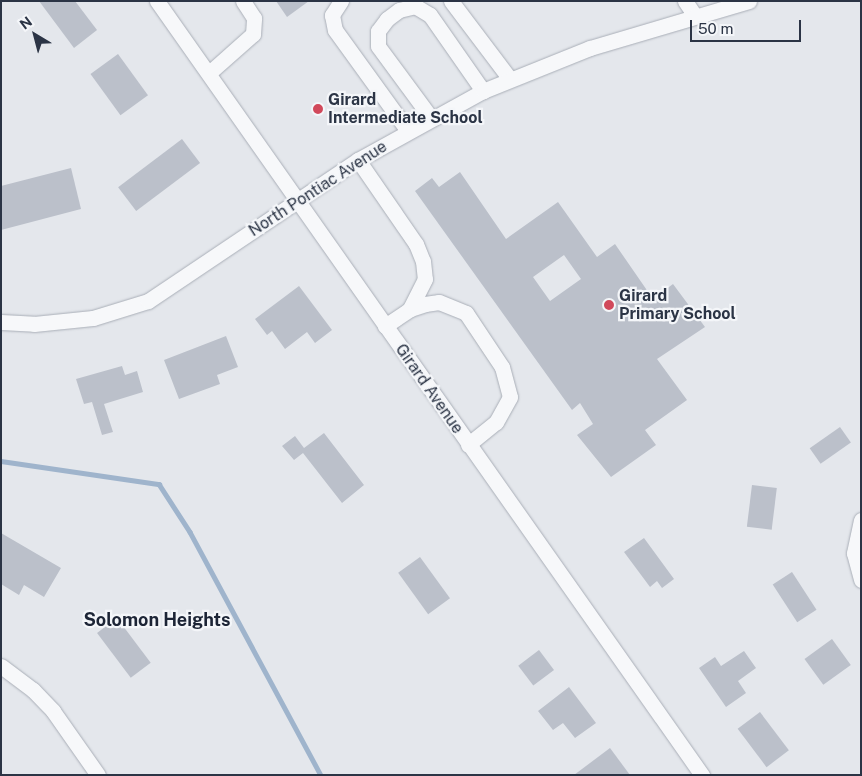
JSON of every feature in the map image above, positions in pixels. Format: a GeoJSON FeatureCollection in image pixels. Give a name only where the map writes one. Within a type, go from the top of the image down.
{"type":"FeatureCollection","features":[{"type":"Feature","properties":{"kind":"street","name":"Girard Avenue"},"geometry":{"type":"LineString","coordinates":[[158,1],[468,445],[702,775]]}},
{"type":"Feature","properties":{"kind":"street"},"geometry":{"type":"LineString","coordinates":[[209,73],[253,34],[254,18],[243,1]]}},
{"type":"Feature","properties":{"kind":"street"},"geometry":{"type":"LineString","coordinates":[[341,1],[332,15],[335,30],[408,131]]}},
{"type":"Feature","properties":{"kind":"street"},"geometry":{"type":"LineString","coordinates":[[451,1],[510,79]]}},
{"type":"Feature","properties":{"kind":"street"},"geometry":{"type":"LineString","coordinates":[[685,1],[695,16]]}},
{"type":"Feature","properties":{"kind":"street","name":"North Pontiac Avenue"},"geometry":{"type":"LineString","coordinates":[[1,322],[63,322],[129,309],[172,287],[358,160],[482,91],[590,48],[749,1]]}},
{"type":"Feature","properties":{"kind":"street"},"geometry":{"type":"LineString","coordinates":[[431,118],[378,46],[378,31],[387,19],[399,10],[416,6],[430,15],[482,91]]}},
{"type":"Feature","properties":{"kind":"street"},"geometry":{"type":"LineString","coordinates":[[358,160],[416,244],[423,260],[424,278],[410,309]]}},
{"type":"Feature","properties":{"kind":"street"},"geometry":{"type":"LineString","coordinates":[[385,326],[410,309],[439,302],[466,313],[502,367],[510,397],[505,410],[496,422],[468,445]]}},
{"type":"Feature","properties":{"kind":"street"},"geometry":{"type":"LineString","coordinates":[[861,520],[854,553],[861,580]]}},
{"type":"Feature","properties":{"kind":"street"},"geometry":{"type":"LineString","coordinates":[[1,666],[33,690],[53,712],[98,775]]}},
{"type":"Feature","properties":{"kind":"building"},"geometry":{"type":"Polygon","coordinates":[[[39,1],[75,1],[97,30],[74,48],[39,1]]]}},
{"type":"Feature","properties":{"kind":"building"},"geometry":{"type":"Polygon","coordinates":[[[276,1],[309,1],[287,17],[276,1]]]}},
{"type":"Feature","properties":{"kind":"building"},"geometry":{"type":"Polygon","coordinates":[[[118,54],[148,95],[120,115],[90,74],[118,54]]]}},
{"type":"Feature","properties":{"kind":"building"},"geometry":{"type":"Polygon","coordinates":[[[182,139],[200,163],[136,211],[118,187],[182,139]]]}},
{"type":"Feature","properties":{"kind":"building"},"geometry":{"type":"Polygon","coordinates":[[[71,168],[81,209],[1,230],[1,186],[71,168]]]}},
{"type":"Feature","properties":{"kind":"building"},"geometry":{"type":"Polygon","coordinates":[[[460,172],[506,239],[558,202],[597,257],[615,244],[653,299],[673,284],[705,327],[657,359],[687,400],[645,430],[656,445],[611,477],[577,435],[593,424],[580,403],[572,410],[415,191],[432,178],[439,187],[460,172]],[[564,255],[533,277],[550,301],[581,279],[564,255]]]}},
{"type":"Feature","properties":{"kind":"building"},"geometry":{"type":"Polygon","coordinates":[[[299,286],[332,330],[315,343],[307,332],[285,349],[272,331],[267,335],[255,319],[299,286]]]}},
{"type":"Feature","properties":{"kind":"building"},"geometry":{"type":"Polygon","coordinates":[[[226,336],[238,367],[217,375],[220,384],[179,399],[164,360],[226,336]]]}},
{"type":"Feature","properties":{"kind":"building"},"geometry":{"type":"Polygon","coordinates":[[[122,366],[125,375],[137,371],[143,392],[104,404],[113,432],[102,435],[92,402],[84,404],[76,379],[122,366]]]}},
{"type":"Feature","properties":{"kind":"building"},"geometry":{"type":"Polygon","coordinates":[[[840,427],[851,443],[821,464],[810,448],[840,427]]]}},
{"type":"Feature","properties":{"kind":"building"},"geometry":{"type":"Polygon","coordinates":[[[324,433],[364,485],[342,503],[303,453],[294,460],[282,446],[295,436],[304,448],[324,433]]]}},
{"type":"Feature","properties":{"kind":"building"},"geometry":{"type":"Polygon","coordinates":[[[752,485],[777,488],[772,530],[747,527],[752,485]]]}},
{"type":"Feature","properties":{"kind":"building"},"geometry":{"type":"Polygon","coordinates":[[[1,533],[61,568],[44,597],[24,585],[19,595],[1,584],[1,533]]]}},
{"type":"Feature","properties":{"kind":"building"},"geometry":{"type":"Polygon","coordinates":[[[644,538],[674,579],[662,588],[657,581],[650,587],[624,552],[644,538]]]}},
{"type":"Feature","properties":{"kind":"building"},"geometry":{"type":"Polygon","coordinates":[[[420,557],[450,598],[428,614],[398,573],[420,557]]]}},
{"type":"Feature","properties":{"kind":"building"},"geometry":{"type":"Polygon","coordinates":[[[792,572],[817,610],[797,622],[773,585],[792,572]]]}},
{"type":"Feature","properties":{"kind":"building"},"geometry":{"type":"Polygon","coordinates":[[[117,618],[151,663],[131,678],[97,633],[117,618]]]}},
{"type":"Feature","properties":{"kind":"building"},"geometry":{"type":"Polygon","coordinates":[[[832,639],[851,665],[823,685],[804,659],[832,639]]]}},
{"type":"Feature","properties":{"kind":"building"},"geometry":{"type":"Polygon","coordinates":[[[539,650],[554,670],[533,686],[518,666],[539,650]]]}},
{"type":"Feature","properties":{"kind":"building"},"geometry":{"type":"Polygon","coordinates":[[[744,651],[756,668],[738,681],[746,693],[726,707],[699,668],[715,657],[721,666],[744,651]]]}},
{"type":"Feature","properties":{"kind":"building"},"geometry":{"type":"Polygon","coordinates":[[[569,687],[596,723],[575,738],[563,723],[553,730],[538,711],[569,687]]]}},
{"type":"Feature","properties":{"kind":"building"},"geometry":{"type":"Polygon","coordinates":[[[760,712],[789,750],[767,767],[738,729],[760,712]]]}},
{"type":"Feature","properties":{"kind":"building"},"geometry":{"type":"Polygon","coordinates":[[[610,748],[630,775],[574,775],[610,748]]]}},
{"type":"Feature","properties":{"kind":"waterway"},"geometry":{"type":"LineString","coordinates":[[1,461],[159,484],[190,532],[321,775]]}},
{"type":"Feature","properties":{"kind":"place","name":"Girard Intermediate School"},"geometry":{"type":"Point","coordinates":[318,109]}},
{"type":"Feature","properties":{"kind":"place","name":"Girard Primary School"},"geometry":{"type":"Point","coordinates":[609,305]}},
{"type":"Feature","properties":{"kind":"district","name":"Solomon Heights"},"geometry":{"type":"Point","coordinates":[157,620]}}]}
